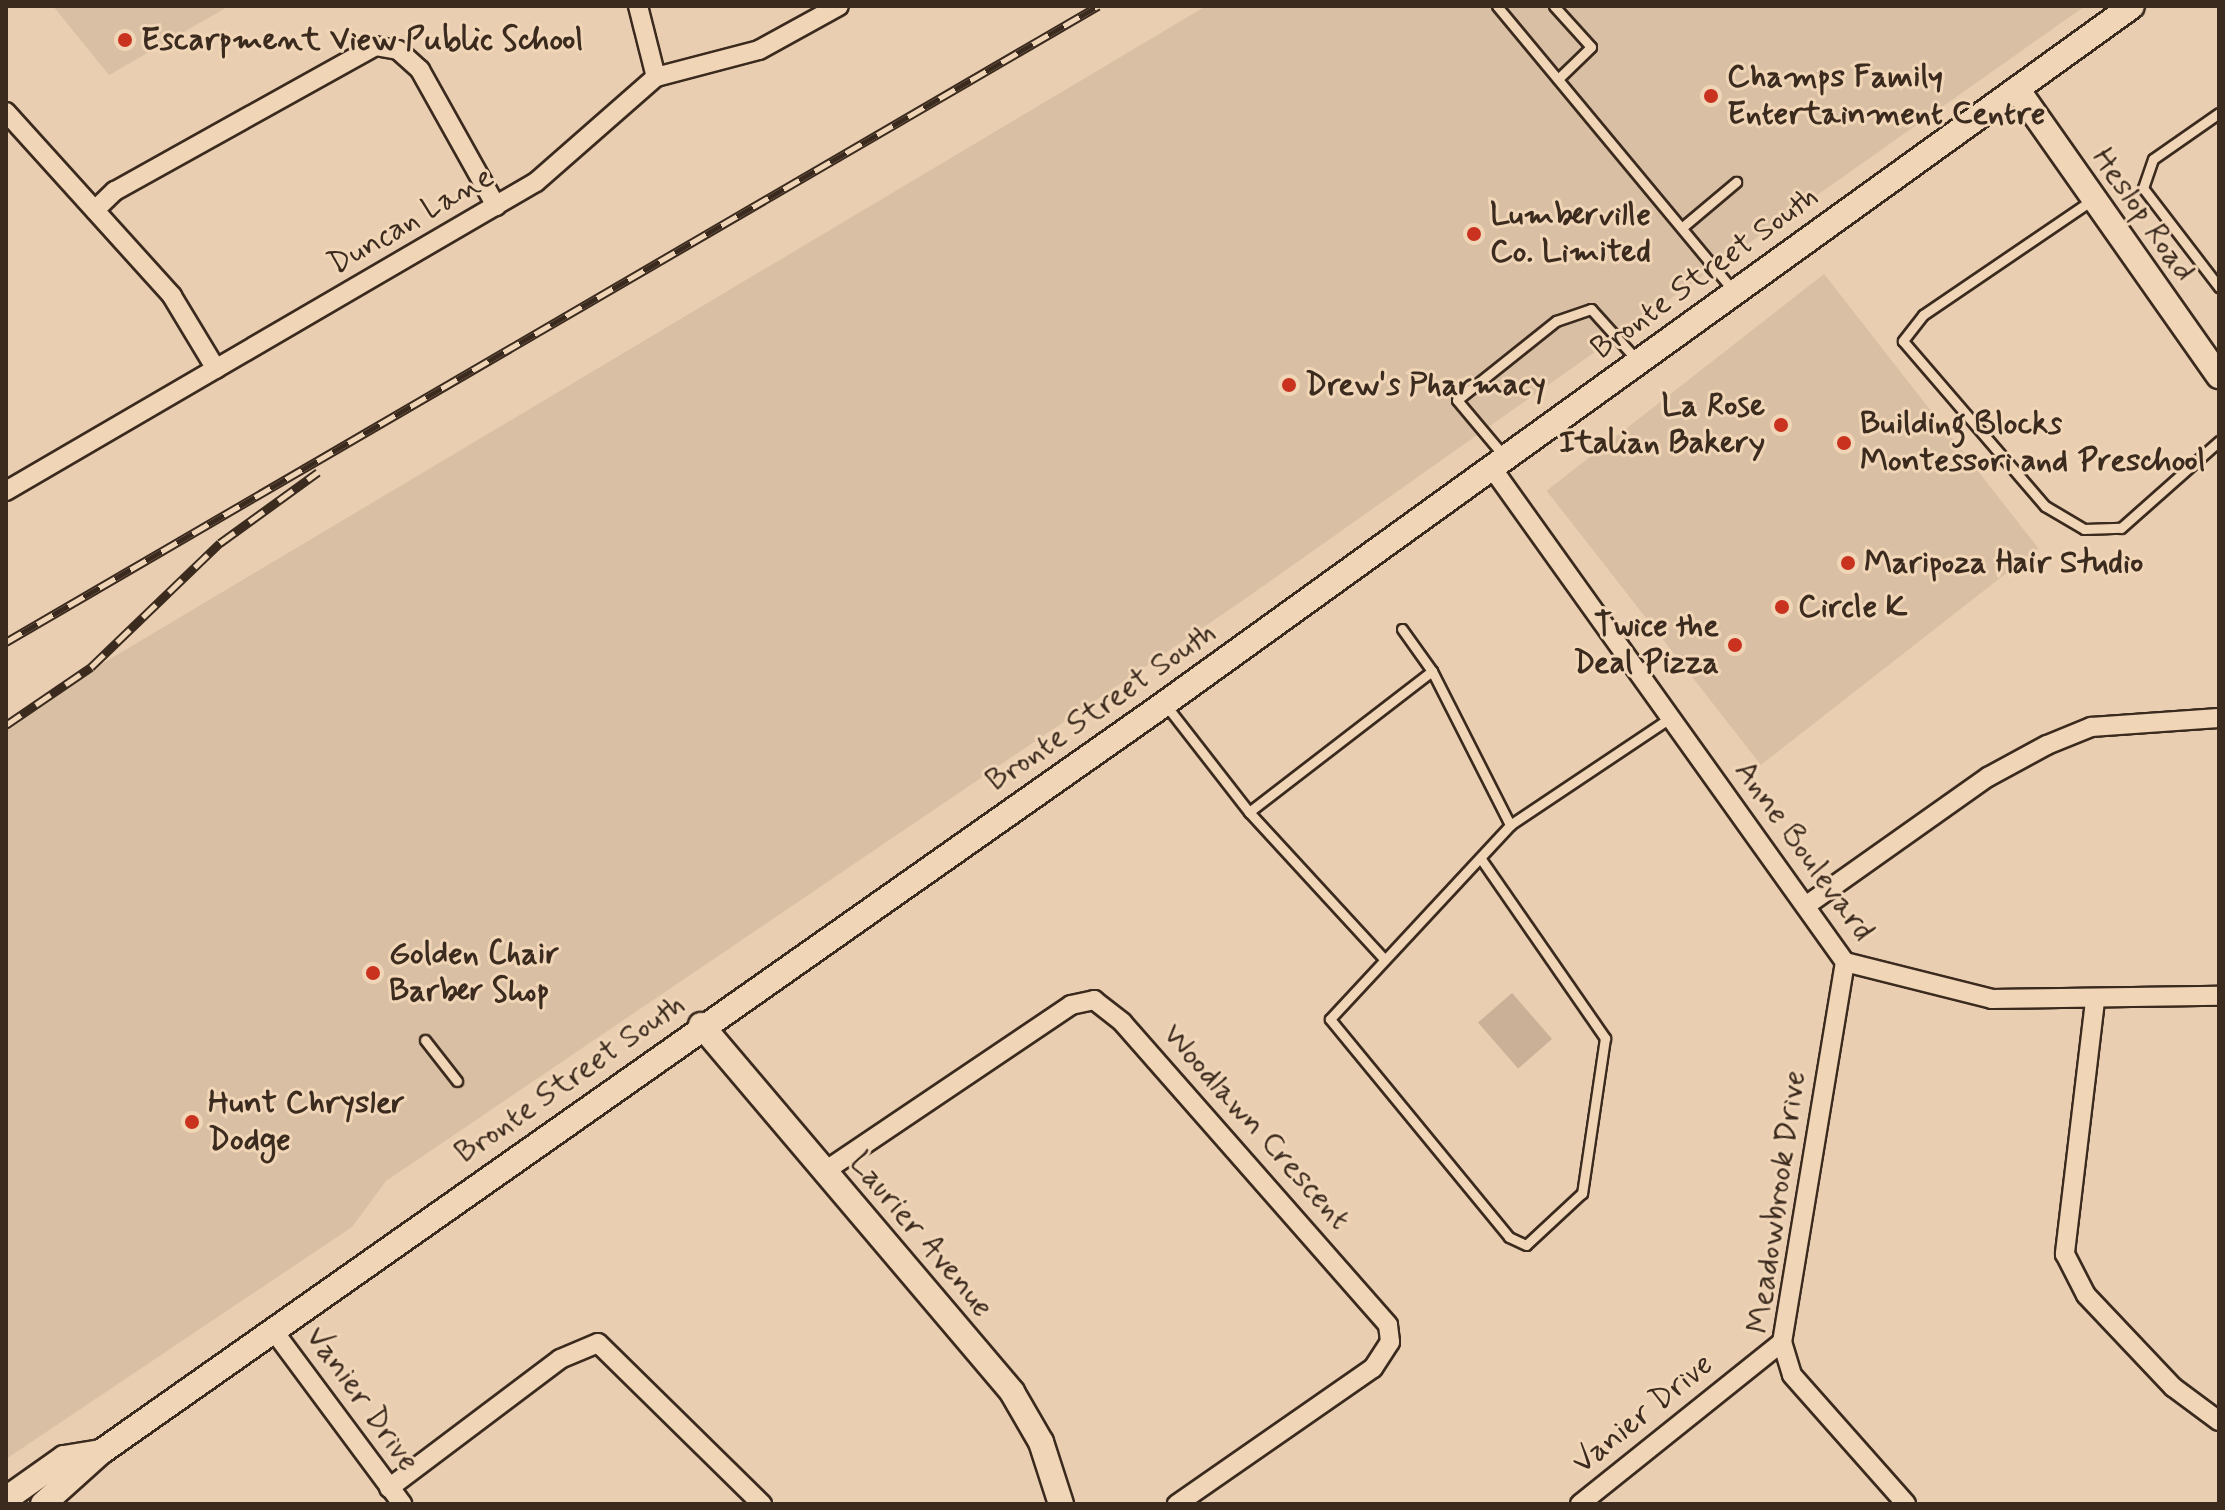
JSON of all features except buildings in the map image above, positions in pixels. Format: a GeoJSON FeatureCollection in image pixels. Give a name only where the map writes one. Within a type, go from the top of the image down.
{"type":"FeatureCollection","features":[{"type":"Feature","properties":{"kind":"main road","name":"Bronte Street South"},"geometry":{"type":"LineString","coordinates":[[43,1504],[101,1452],[701,1025],[1164,704],[2132,6]]}},
{"type":"Feature","properties":{"kind":"main road","name":"Heslop Road"},"geometry":{"type":"LineString","coordinates":[[2017,89],[2092,200],[2219,376]]}},
{"type":"Feature","properties":{"kind":"main road","name":"Laurier Avenue"},"geometry":{"type":"LineString","coordinates":[[701,1025],[1012,1392],[1041,1442],[1061,1504]]}},
{"type":"Feature","properties":{"kind":"main road","name":"Bronte Street South"},"geometry":{"type":"LineString","coordinates":[[6,1499],[64,1458],[101,1452]]}},
{"type":"Feature","properties":{"kind":"street"},"geometry":{"type":"LineString","coordinates":[[638,6],[656,77]]}},
{"type":"Feature","properties":{"kind":"street","name":"Duncan Lane"},"geometry":{"type":"LineString","coordinates":[[11,488],[555,170],[656,77],[759,50],[839,6]]}},
{"type":"Feature","properties":{"kind":"street"},"geometry":{"type":"LineString","coordinates":[[95,210],[115,191],[375,46],[398,50],[420,70],[496,206]]}},
{"type":"Feature","properties":{"kind":"street"},"geometry":{"type":"LineString","coordinates":[[6,112],[172,296],[216,369]]}},
{"type":"Feature","properties":{"kind":"street","name":"Anne Boulevard"},"geometry":{"type":"LineString","coordinates":[[1499,463],[1670,718],[1845,962],[1992,999],[2095,1001],[2219,996]]}},
{"type":"Feature","properties":{"kind":"street"},"geometry":{"type":"LineString","coordinates":[[6,468],[11,488]]}},
{"type":"Feature","properties":{"kind":"street"},"geometry":{"type":"LineString","coordinates":[[1807,905],[1988,777],[2047,745],[2091,727],[2219,718]]}},
{"type":"Feature","properties":{"kind":"street","name":"Meadowbrook Drive"},"geometry":{"type":"LineString","coordinates":[[1845,962],[1782,1342],[1792,1375],[1906,1504]]}},
{"type":"Feature","properties":{"kind":"street","name":"Woodlawn Crescent"},"geometry":{"type":"LineString","coordinates":[[825,1171],[1071,1005],[1094,1000],[1122,1022],[1388,1325],[1390,1342],[1373,1368],[1177,1504]]}},
{"type":"Feature","properties":{"kind":"street"},"geometry":{"type":"LineString","coordinates":[[2095,1001],[2065,1254],[2086,1295],[2181,1396],[2219,1421]]}},
{"type":"Feature","properties":{"kind":"street","name":"Vanier Drive"},"geometry":{"type":"LineString","coordinates":[[273,1330],[402,1504]]}},
{"type":"Feature","properties":{"kind":"street","name":"Vanier Drive"},"geometry":{"type":"LineString","coordinates":[[1580,1504],[1782,1342]]}},
{"type":"Feature","properties":{"kind":"street"},"geometry":{"type":"LineString","coordinates":[[389,1488],[560,1359],[598,1343],[762,1504]]}},
{"type":"Feature","properties":{"kind":"lane"},"geometry":{"type":"LineString","coordinates":[[1497,6],[1685,225],[1734,291]]}},
{"type":"Feature","properties":{"kind":"lane"},"geometry":{"type":"LineString","coordinates":[[1554,6],[1591,47],[1558,79]]}},
{"type":"Feature","properties":{"kind":"lane"},"geometry":{"type":"LineString","coordinates":[[2219,113],[2153,159],[2143,188],[2219,287]]}},
{"type":"Feature","properties":{"kind":"lane"},"geometry":{"type":"LineString","coordinates":[[1685,225],[1736,182]]}},
{"type":"Feature","properties":{"kind":"lane"},"geometry":{"type":"LineString","coordinates":[[2092,200],[1923,315],[1903,341],[2045,506],[2084,529],[2121,528],[2219,441]]}},
{"type":"Feature","properties":{"kind":"lane"},"geometry":{"type":"LineString","coordinates":[[1499,463],[1457,400],[1556,321],[1591,309],[1637,360]]}},
{"type":"Feature","properties":{"kind":"lane"},"geometry":{"type":"LineString","coordinates":[[1402,629],[1432,671],[1510,825]]}},
{"type":"Feature","properties":{"kind":"lane"},"geometry":{"type":"LineString","coordinates":[[1249,812],[1432,671]]}},
{"type":"Feature","properties":{"kind":"lane"},"geometry":{"type":"LineString","coordinates":[[1164,704],[1249,812],[1384,959]]}},
{"type":"Feature","properties":{"kind":"lane"},"geometry":{"type":"LineString","coordinates":[[1481,859],[1605,1038],[1582,1193],[1526,1245],[1509,1237],[1334,1027],[1334,1010],[1481,859],[1510,825],[1670,718]]}},
{"type":"Feature","properties":{"kind":"lane"},"geometry":{"type":"LineString","coordinates":[[425,1040],[457,1081]]}},
{"type":"Feature","properties":{"kind":"shaded area","name":"Escarpment View Public School"},"geometry":{"type":"Polygon","coordinates":[[[53,6],[229,6],[109,75],[53,6]]]}},
{"type":"Feature","properties":{"kind":"shaded area"},"geometry":{"type":"Polygon","coordinates":[[[1206,6],[2085,6],[1242,601],[386,1181],[352,1227],[6,1459],[6,721],[1206,6]]]}},
{"type":"Feature","properties":{"kind":"shaded area"},"geometry":{"type":"Polygon","coordinates":[[[1824,274],[2038,548],[1761,765],[1547,491],[1824,274]]]}},
{"type":"Feature","properties":{"kind":"shaded area"},"geometry":{"type":"Polygon","coordinates":[[[1512,993],[1552,1039],[1518,1069],[1478,1023],[1512,993]]]}},
{"type":"Feature","properties":{"kind":"railway"},"geometry":{"type":"LineString","coordinates":[[6,642],[1098,6]]}},
{"type":"Feature","properties":{"kind":"railway"},"geometry":{"type":"LineString","coordinates":[[6,725],[91,667],[220,543],[318,472]]}},
{"type":"Feature","properties":{"kind":"place","name":"Escarpment View Public School"},"geometry":{"type":"Point","coordinates":[125,40]}},
{"type":"Feature","properties":{"kind":"place","name":"Champs Family Entertainment Centre"},"geometry":{"type":"Point","coordinates":[1711,96]}},
{"type":"Feature","properties":{"kind":"place","name":"Lumberville Co. Limited"},"geometry":{"type":"Point","coordinates":[1474,234]}},
{"type":"Feature","properties":{"kind":"place","name":"Drew's Pharmacy"},"geometry":{"type":"Point","coordinates":[1289,385]}},
{"type":"Feature","properties":{"kind":"place","name":"La Rose Italian Bakery"},"geometry":{"type":"Point","coordinates":[1781,425]}},
{"type":"Feature","properties":{"kind":"place","name":"Building Blocks Montessori and Preschool"},"geometry":{"type":"Point","coordinates":[1844,443]}},
{"type":"Feature","properties":{"kind":"place","name":"Maripoza Hair Studio"},"geometry":{"type":"Point","coordinates":[1848,563]}},
{"type":"Feature","properties":{"kind":"place","name":"Circle K"},"geometry":{"type":"Point","coordinates":[1782,607]}},
{"type":"Feature","properties":{"kind":"place","name":"Twice the Deal Pizza"},"geometry":{"type":"Point","coordinates":[1735,645]}},
{"type":"Feature","properties":{"kind":"place","name":"Golden Chair Barber Shop"},"geometry":{"type":"Point","coordinates":[373,973]}},
{"type":"Feature","properties":{"kind":"place","name":"Hunt Chrysler Dodge"},"geometry":{"type":"Point","coordinates":[192,1122]}}]}
